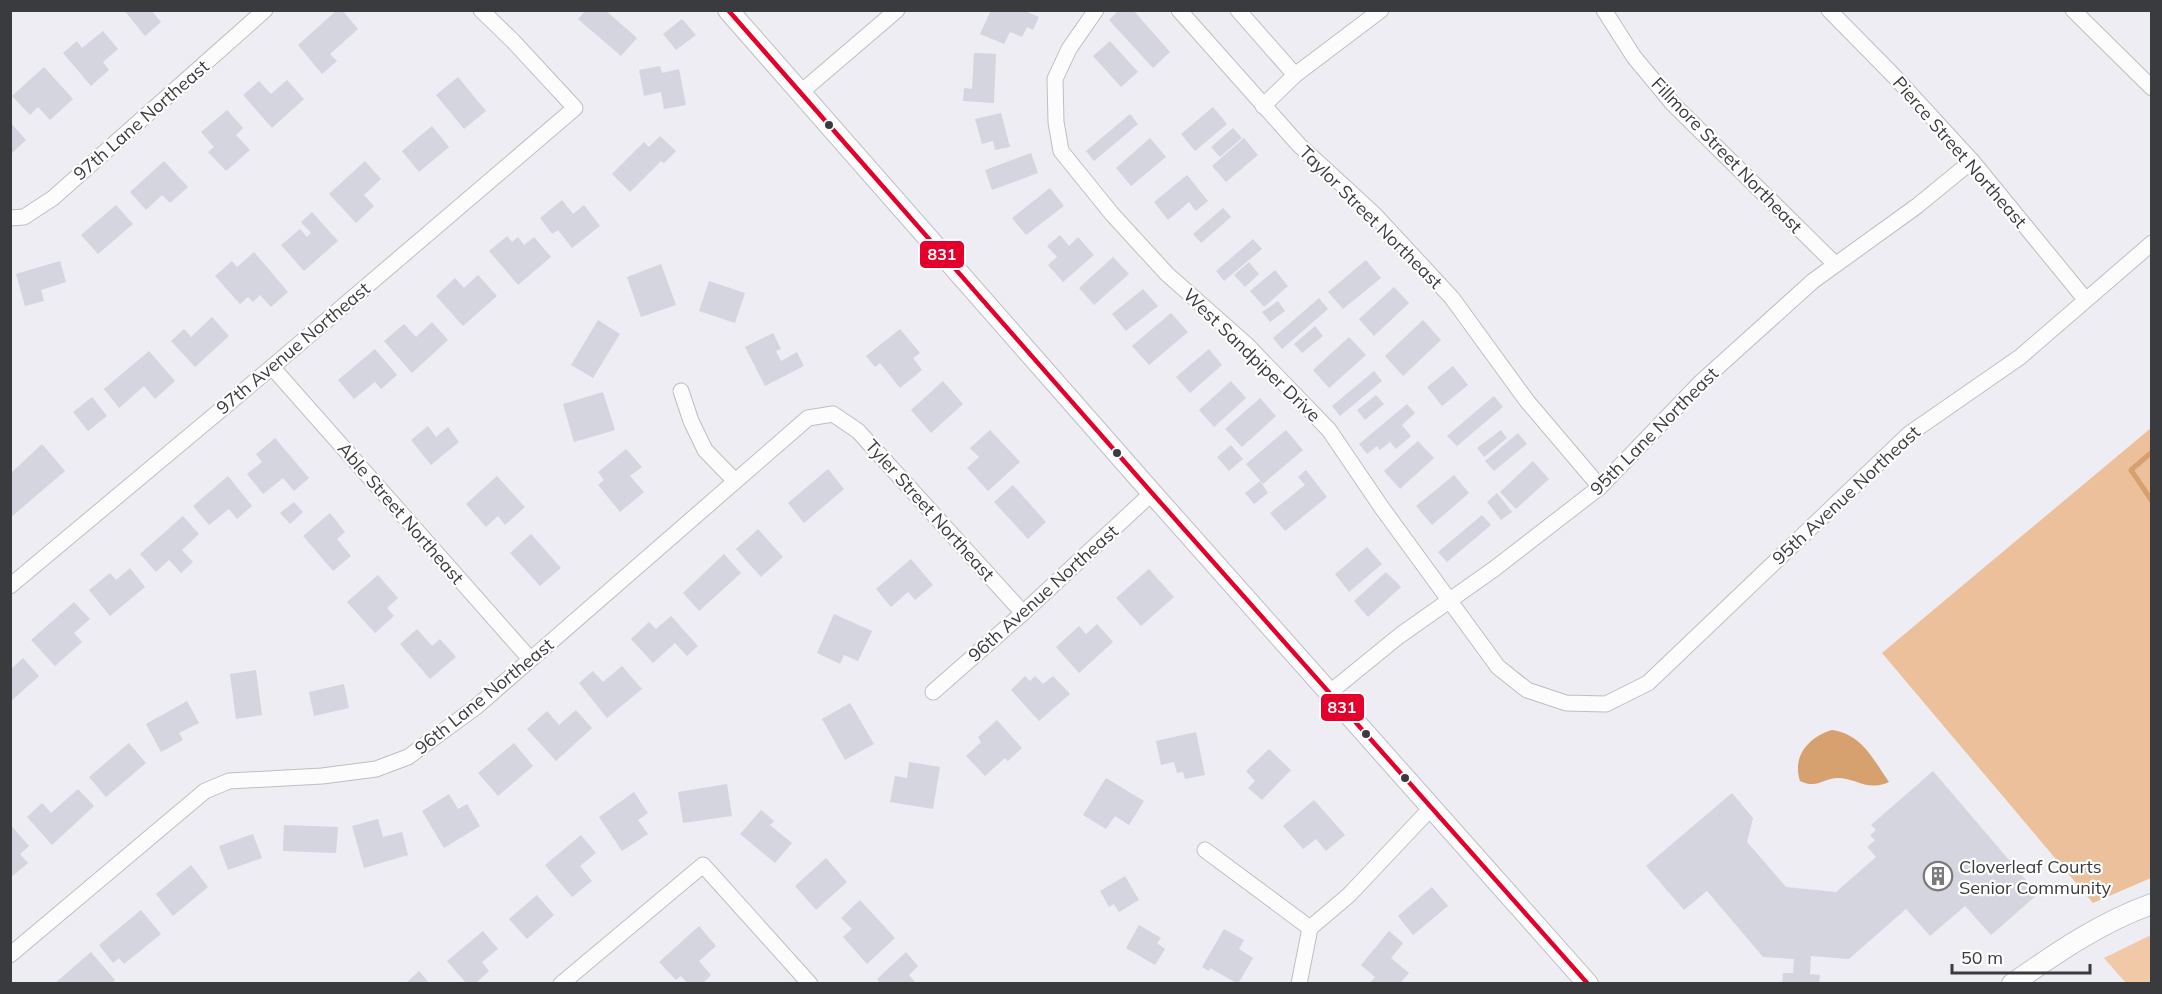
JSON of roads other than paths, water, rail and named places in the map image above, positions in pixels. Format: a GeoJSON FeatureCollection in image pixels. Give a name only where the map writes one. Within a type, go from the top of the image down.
{"type":"FeatureCollection","features":[{"type":"Feature","properties":{"kind":"street","name":"97th Lane Northeast"},"geometry":{"type":"LineString","coordinates":[[10,218],[24,217],[53,198],[265,10]]}},
{"type":"Feature","properties":{"kind":"street","name":"97th Avenue Northeast"},"geometry":{"type":"LineString","coordinates":[[14,577],[272,367],[575,108],[481,10]]}},
{"type":"Feature","properties":{"kind":"street"},"geometry":{"type":"LineString","coordinates":[[728,10],[1152,493],[1588,984]]}},
{"type":"Feature","properties":{"kind":"street"},"geometry":{"type":"LineString","coordinates":[[800,93],[897,10]]}},
{"type":"Feature","properties":{"kind":"street","name":"West Sandpiper Drive"},"geometry":{"type":"LineString","coordinates":[[1096,10],[1068,49],[1055,79],[1056,122],[1061,151],[1112,214],[1167,274],[1246,344],[1329,430],[1498,667],[1527,690],[1566,703]]}},
{"type":"Feature","properties":{"kind":"street","name":"Taylor Street Northeast"},"geometry":{"type":"LineString","coordinates":[[1179,10],[1299,145],[1375,215],[1452,298],[1527,401],[1600,487]]}},
{"type":"Feature","properties":{"kind":"street"},"geometry":{"type":"LineString","coordinates":[[1238,10],[1295,75]]}},
{"type":"Feature","properties":{"kind":"street"},"geometry":{"type":"LineString","coordinates":[[1263,106],[1295,75],[1380,10]]}},
{"type":"Feature","properties":{"kind":"street","name":"Fillmore Street Northeast"},"geometry":{"type":"LineString","coordinates":[[1604,10],[1634,57],[1673,104],[1835,264]]}},
{"type":"Feature","properties":{"kind":"street","name":"Pierce Street Northeast"},"geometry":{"type":"LineString","coordinates":[[1829,10],[1894,76],[1972,161],[2085,299]]}},
{"type":"Feature","properties":{"kind":"street"},"geometry":{"type":"LineString","coordinates":[[2073,10],[2151,88]]}},
{"type":"Feature","properties":{"kind":"street","name":"95th Lane Northeast"},"geometry":{"type":"LineString","coordinates":[[1329,693],[1399,636],[1494,569],[1600,487],[1701,382],[1813,280],[1917,206],[1972,161]]}},
{"type":"Feature","properties":{"kind":"street","name":"95th Avenue Northeast"},"geometry":{"type":"LineString","coordinates":[[1566,703],[1606,704],[1648,683],[1909,434],[2020,357],[2151,243]]}},
{"type":"Feature","properties":{"kind":"street","name":"Able Street Northeast"},"geometry":{"type":"LineString","coordinates":[[272,367],[530,660]]}},
{"type":"Feature","properties":{"kind":"street"},"geometry":{"type":"LineString","coordinates":[[681,392],[691,421],[705,450],[735,481]]}},
{"type":"Feature","properties":{"kind":"street","name":"96th Lane Northeast"},"geometry":{"type":"LineString","coordinates":[[10,955],[205,791],[229,781],[322,776],[376,769],[408,757],[476,707],[807,418],[833,414]]}},
{"type":"Feature","properties":{"kind":"street","name":"Tyler Street Northeast"},"geometry":{"type":"LineString","coordinates":[[833,414],[858,431],[1023,613]]}},
{"type":"Feature","properties":{"kind":"street","name":"96th Avenue Northeast"},"geometry":{"type":"LineString","coordinates":[[933,692],[1023,613],[1152,493]]}},
{"type":"Feature","properties":{"kind":"street"},"geometry":{"type":"LineString","coordinates":[[1299,984],[1310,928],[1349,895],[1431,808]]}},
{"type":"Feature","properties":{"kind":"street"},"geometry":{"type":"LineString","coordinates":[[1205,850],[1310,928]]}},
{"type":"Feature","properties":{"kind":"street"},"geometry":{"type":"LineString","coordinates":[[561,984],[704,865],[810,984]]}},
{"type":"Feature","properties":{"kind":"street"},"geometry":{"type":"LineString","coordinates":[[2012,984],[2085,935],[2151,904]]}},
{"type":"Feature","properties":{"kind":"waterway"},"geometry":{"type":"LineString","coordinates":[[2152,452],[2131,470],[2152,501]]}},
{"type":"Feature","properties":{"kind":"place","name":"Cloverleaf Courts Senior Community"},"geometry":{"type":"Point","coordinates":[1938,876]}}]}
